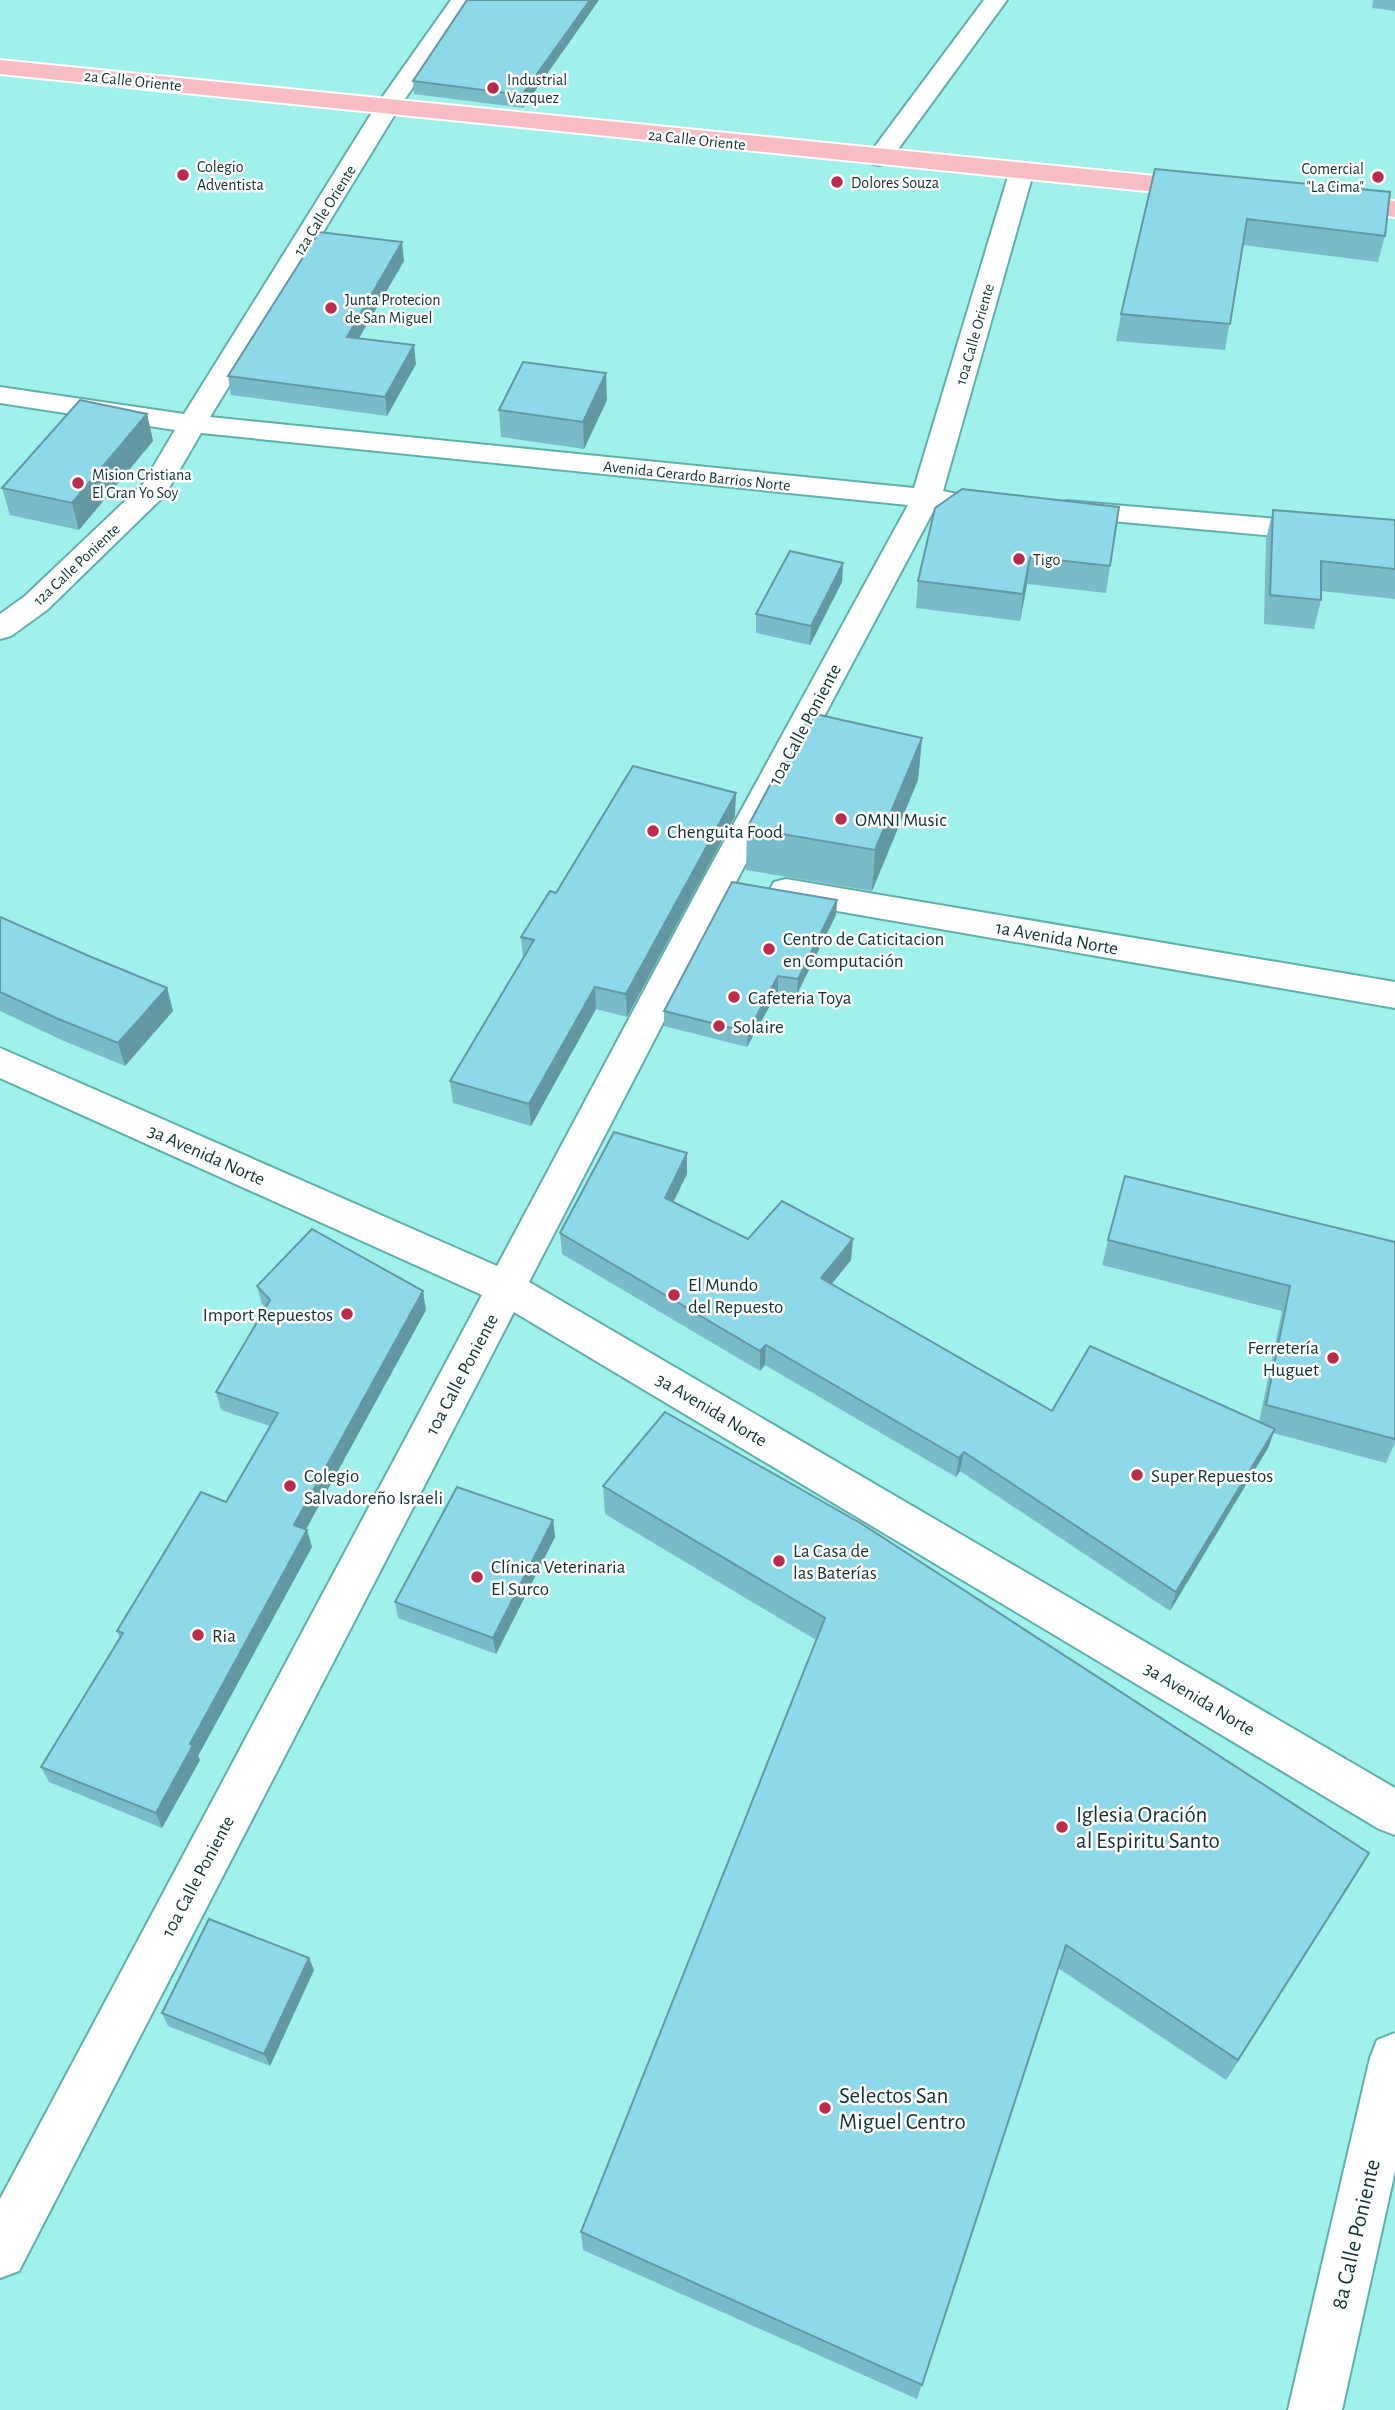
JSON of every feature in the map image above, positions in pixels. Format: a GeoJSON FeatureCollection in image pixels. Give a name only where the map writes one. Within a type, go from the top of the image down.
{"type":"FeatureCollection","features":[{"type":"Feature","properties":{"kind":"main road","name":"2a Calle Oriente"},"geometry":{"type":"LineString","coordinates":[[0,67],[879,158],[1229,191]]}},
{"type":"Feature","properties":{"kind":"main road"},"geometry":{"type":"LineString","coordinates":[[1312,200],[1395,209]]}},
{"type":"Feature","properties":{"kind":"street","name":"12a Calle Oriente"},"geometry":{"type":"LineString","coordinates":[[192,424],[388,106],[462,0]]}},
{"type":"Feature","properties":{"kind":"street"},"geometry":{"type":"LineString","coordinates":[[879,158],[996,0]]}},
{"type":"Feature","properties":{"kind":"street","name":"10a Calle Oriente"},"geometry":{"type":"LineString","coordinates":[[926,498],[1022,170]]}},
{"type":"Feature","properties":{"kind":"street","name":"Avenida Gerardo Barrios Norte"},"geometry":{"type":"LineString","coordinates":[[0,395],[192,424],[967,501]]}},
{"type":"Feature","properties":{"kind":"street","name":"12a Calle Poniente"},"geometry":{"type":"LineString","coordinates":[[0,629],[36,603],[155,489],[192,424]]}},
{"type":"Feature","properties":{"kind":"street","name":"10a Calle Poniente"},"geometry":{"type":"LineString","coordinates":[[0,2252],[506,1288],[743,884],[926,498]]}},
{"type":"Feature","properties":{"kind":"street"},"geometry":{"type":"LineString","coordinates":[[1036,507],[1395,538]]}},
{"type":"Feature","properties":{"kind":"street","name":"1a Avenida Norte"},"geometry":{"type":"LineString","coordinates":[[743,884],[1395,995]]}},
{"type":"Feature","properties":{"kind":"street","name":"3a Avenida Norte"},"geometry":{"type":"LineString","coordinates":[[0,1062],[506,1288],[1395,1813]]}},
{"type":"Feature","properties":{"kind":"street","name":"8a Calle Poniente"},"geometry":{"type":"LineString","coordinates":[[1315,2410],[1395,2057]]}},
{"type":"Feature","properties":{"kind":"building"},"geometry":{"type":"Polygon","coordinates":[[[467,0],[590,0],[522,95],[413,81],[467,0]]]}},
{"type":"Feature","properties":{"kind":"building"},"geometry":{"type":"Polygon","coordinates":[[[1155,169],[1390,192],[1385,236],[1247,219],[1230,324],[1121,314],[1155,169]]]}},
{"type":"Feature","properties":{"kind":"building","name":"Junta Protecion de San Miguel"},"geometry":{"type":"Polygon","coordinates":[[[319,232],[402,242],[347,337],[414,345],[385,397],[228,376],[319,232]]]}},
{"type":"Feature","properties":{"kind":"building"},"geometry":{"type":"Polygon","coordinates":[[[523,362],[606,373],[583,422],[499,410],[523,362]]]}},
{"type":"Feature","properties":{"kind":"building"},"geometry":{"type":"Polygon","coordinates":[[[80,400],[147,414],[72,503],[2,488],[80,400]]]}},
{"type":"Feature","properties":{"kind":"building","name":"Tigo"},"geometry":{"type":"Polygon","coordinates":[[[962,489],[1119,507],[1110,566],[1030,557],[1023,594],[918,581],[935,508],[962,489]]]}},
{"type":"Feature","properties":{"kind":"building"},"geometry":{"type":"Polygon","coordinates":[[[1273,510],[1395,520],[1395,569],[1321,561],[1321,600],[1270,595],[1273,510]]]}},
{"type":"Feature","properties":{"kind":"building"},"geometry":{"type":"Polygon","coordinates":[[[790,551],[843,563],[811,626],[756,614],[790,551]]]}},
{"type":"Feature","properties":{"kind":"building"},"geometry":{"type":"Polygon","coordinates":[[[811,713],[922,738],[875,850],[747,828],[771,783],[777,785],[811,713]]]}},
{"type":"Feature","properties":{"kind":"building"},"geometry":{"type":"Polygon","coordinates":[[[633,766],[736,793],[626,994],[595,987],[529,1104],[450,1081],[534,940],[521,937],[550,891],[556,893],[633,766]]]}},
{"type":"Feature","properties":{"kind":"building"},"geometry":{"type":"Polygon","coordinates":[[[732,882],[837,900],[798,979],[778,976],[748,1032],[664,1011],[732,882]]]}},
{"type":"Feature","properties":{"kind":"building"},"geometry":{"type":"Polygon","coordinates":[[[0,917],[167,988],[118,1043],[56,1018],[0,992],[0,917]]]}},
{"type":"Feature","properties":{"kind":"building"},"geometry":{"type":"Polygon","coordinates":[[[614,1132],[687,1153],[665,1198],[748,1239],[782,1201],[853,1239],[821,1278],[1052,1411],[1090,1346],[1275,1429],[1176,1592],[964,1452],[959,1458],[766,1345],[760,1351],[560,1233],[614,1132]]]}},
{"type":"Feature","properties":{"kind":"building","name":"Ferretería Huguet"},"geometry":{"type":"Polygon","coordinates":[[[1125,1176],[1395,1242],[1395,1439],[1266,1405],[1290,1286],[1108,1240],[1125,1176]]]}},
{"type":"Feature","properties":{"kind":"building"},"geometry":{"type":"Polygon","coordinates":[[[312,1229],[423,1291],[294,1525],[307,1530],[190,1744],[193,1745],[156,1813],[41,1767],[123,1633],[117,1631],[201,1492],[226,1502],[278,1413],[216,1392],[270,1300],[257,1286],[312,1229]]]}},
{"type":"Feature","properties":{"kind":"building"},"geometry":{"type":"Polygon","coordinates":[[[665,1412],[862,1524],[1369,1853],[1238,2060],[1066,1945],[922,2385],[581,2232],[825,1618],[603,1486],[665,1412]]]}},
{"type":"Feature","properties":{"kind":"building","name":"Clínica Veterinaria El Surco"},"geometry":{"type":"Polygon","coordinates":[[[457,1487],[553,1520],[493,1638],[395,1602],[457,1487]]]}},
{"type":"Feature","properties":{"kind":"building"},"geometry":{"type":"Polygon","coordinates":[[[209,1919],[309,1958],[264,2054],[162,2013],[209,1919]]]}},
{"type":"Feature","properties":{"kind":"place","name":"Industrial Vazquez"},"geometry":{"type":"Point","coordinates":[493,88]}},
{"type":"Feature","properties":{"kind":"place","name":"Colegio Adventista"},"geometry":{"type":"Point","coordinates":[183,175]}},
{"type":"Feature","properties":{"kind":"place","name":"Comercial \"La Cima\""},"geometry":{"type":"Point","coordinates":[1378,177]}},
{"type":"Feature","properties":{"kind":"place","name":"Dolores Souza"},"geometry":{"type":"Point","coordinates":[837,182]}},
{"type":"Feature","properties":{"kind":"place","name":"Junta Protecion de San Miguel"},"geometry":{"type":"Point","coordinates":[331,308]}},
{"type":"Feature","properties":{"kind":"place","name":"Mision Cristiana El Gran Yo Soy"},"geometry":{"type":"Point","coordinates":[78,483]}},
{"type":"Feature","properties":{"kind":"place","name":"Tigo"},"geometry":{"type":"Point","coordinates":[1019,559]}},
{"type":"Feature","properties":{"kind":"place","name":"OMNI Music"},"geometry":{"type":"Point","coordinates":[841,819]}},
{"type":"Feature","properties":{"kind":"place","name":"Chenguita Food"},"geometry":{"type":"Point","coordinates":[653,831]}},
{"type":"Feature","properties":{"kind":"place","name":"Centro de Caticitacion en Computación"},"geometry":{"type":"Point","coordinates":[769,949]}},
{"type":"Feature","properties":{"kind":"place","name":"Cafeteria Toya"},"geometry":{"type":"Point","coordinates":[734,997]}},
{"type":"Feature","properties":{"kind":"place","name":"Solaire"},"geometry":{"type":"Point","coordinates":[719,1026]}},
{"type":"Feature","properties":{"kind":"place","name":"El Mundo del Repuesto"},"geometry":{"type":"Point","coordinates":[674,1295]}},
{"type":"Feature","properties":{"kind":"place","name":"Import Repuestos"},"geometry":{"type":"Point","coordinates":[347,1314]}},
{"type":"Feature","properties":{"kind":"place","name":"Ferretería Huguet"},"geometry":{"type":"Point","coordinates":[1333,1358]}},
{"type":"Feature","properties":{"kind":"place","name":"Super Repuestos"},"geometry":{"type":"Point","coordinates":[1137,1475]}},
{"type":"Feature","properties":{"kind":"place","name":"Colegio Salvadoreño Israeli"},"geometry":{"type":"Point","coordinates":[290,1486]}},
{"type":"Feature","properties":{"kind":"place","name":"La Casa de las Baterías"},"geometry":{"type":"Point","coordinates":[779,1561]}},
{"type":"Feature","properties":{"kind":"place","name":"Clínica Veterinaria El Surco"},"geometry":{"type":"Point","coordinates":[477,1577]}},
{"type":"Feature","properties":{"kind":"place","name":"Ria"},"geometry":{"type":"Point","coordinates":[198,1635]}},
{"type":"Feature","properties":{"kind":"place","name":"Iglesia Oración al Espiritu Santo"},"geometry":{"type":"Point","coordinates":[1062,1827]}},
{"type":"Feature","properties":{"kind":"place","name":"Selectos San Miguel Centro"},"geometry":{"type":"Point","coordinates":[825,2108]}}]}
